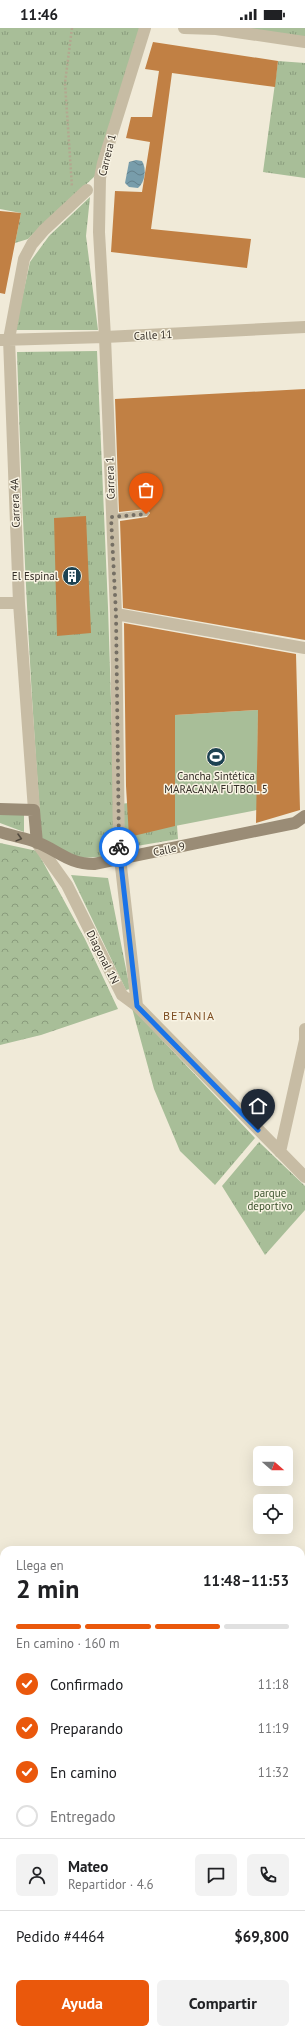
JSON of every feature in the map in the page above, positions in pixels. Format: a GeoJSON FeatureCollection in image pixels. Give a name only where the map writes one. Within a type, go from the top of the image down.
{"type":"FeatureCollection","features":[{"type":"Feature","properties":{"kind":"street","name":"Carrera 1"},"geometry":{"type":"LineString","coordinates":[[137,1006],[120,859],[116,614],[105,337],[99,232],[100,178],[103,163],[145,28]]}},
{"type":"Feature","properties":{"kind":"street"},"geometry":{"type":"LineString","coordinates":[[184,28],[215,29],[305,42]]}},
{"type":"Feature","properties":{"kind":"street","name":"Carrera 4A"},"geometry":{"type":"LineString","coordinates":[[38,843],[34,810],[19,603],[4,339],[24,259],[32,244],[44,230],[87,190]]}},
{"type":"Feature","properties":{"kind":"street","name":"Calle 11"},"geometry":{"type":"LineString","coordinates":[[4,339],[105,337],[305,327]]}},
{"type":"Feature","properties":{"kind":"street"},"geometry":{"type":"LineString","coordinates":[[0,603],[19,603]]}},
{"type":"Feature","properties":{"kind":"street"},"geometry":{"type":"LineString","coordinates":[[116,614],[305,648]]}},
{"type":"Feature","properties":{"kind":"street"},"geometry":{"type":"LineString","coordinates":[[0,809],[34,810]]}},
{"type":"Feature","properties":{"kind":"street","name":"Calle 9"},"geometry":{"type":"LineString","coordinates":[[0,832],[38,843],[68,860],[81,864],[120,859],[300,824],[305,816]]}},
{"type":"Feature","properties":{"kind":"street","name":"Diagonal 1N"},"geometry":{"type":"LineString","coordinates":[[38,843],[67,884],[122,995],[137,1006],[280,1152],[303,1170]]}},
{"type":"Feature","properties":{"kind":"street"},"geometry":{"type":"LineString","coordinates":[[280,1152],[305,1040],[305,1029]]}},
{"type":"Feature","properties":{"kind":"lane"},"geometry":{"type":"LineString","coordinates":[[111,517],[146,514]]}},
{"type":"Feature","properties":{"kind":"path"},"geometry":{"type":"LineString","coordinates":[[72,28],[65,82],[74,202]]}},
{"type":"Feature","properties":{"kind":"green space"},"geometry":{"type":"Polygon","coordinates":[[[0,28],[140,28],[95,176],[28,239],[15,243],[21,213],[0,209],[0,28]]]}},
{"type":"Feature","properties":{"kind":"green space"},"geometry":{"type":"Polygon","coordinates":[[[215,28],[305,28],[305,40],[215,28]]]}},
{"type":"Feature","properties":{"kind":"green space"},"geometry":{"type":"Polygon","coordinates":[[[278,61],[305,63],[305,178],[263,172],[278,61]]]}},
{"type":"Feature","properties":{"kind":"green space"},"geometry":{"type":"Polygon","coordinates":[[[90,197],[86,236],[98,330],[15,330],[30,262],[49,236],[90,197]]]}},
{"type":"Feature","properties":{"kind":"green space"},"geometry":{"type":"Polygon","coordinates":[[[97,351],[108,607],[116,856],[81,858],[42,841],[26,596],[17,352],[97,351]]]}},
{"type":"Feature","properties":{"kind":"green space","name":"Cancha Sintética MARACANA FÚTBOL 5"},"geometry":{"type":"Polygon","coordinates":[[[258,710],[257,810],[175,826],[175,715],[258,710]]]}},
{"type":"Feature","properties":{"kind":"green space"},"geometry":{"type":"Polygon","coordinates":[[[175,799],[178,839],[119,849],[118,804],[175,799]]]}},
{"type":"Feature","properties":{"kind":"green space"},"geometry":{"type":"Polygon","coordinates":[[[0,813],[24,814],[24,832],[0,823],[0,813]]]}},
{"type":"Feature","properties":{"kind":"green space"},"geometry":{"type":"Polygon","coordinates":[[[0,843],[37,851],[85,939],[118,1009],[41,1035],[0,1045],[0,843]]]}},
{"type":"Feature","properties":{"kind":"green space"},"geometry":{"type":"Polygon","coordinates":[[[71,875],[108,878],[130,989],[126,990],[71,875]]]}},
{"type":"Feature","properties":{"kind":"green space"},"geometry":{"type":"Polygon","coordinates":[[[132,1008],[255,1138],[215,1185],[180,1151],[154,1089],[132,1008]]]}},
{"type":"Feature","properties":{"kind":"green space","name":"parque deportivo"},"geometry":{"type":"Polygon","coordinates":[[[259,1142],[305,1186],[305,1210],[265,1255],[222,1186],[259,1142]]]}},
{"type":"Feature","properties":{"kind":"water"},"geometry":{"type":"Polygon","coordinates":[[[136,160],[142,161],[145,171],[144,179],[138,188],[129,187],[125,183],[129,162],[136,160]]]}},
{"type":"Feature","properties":{"kind":"building"},"geometry":{"type":"Polygon","coordinates":[[[153,42],[278,61],[275,87],[172,73],[151,229],[251,239],[247,268],[111,252],[115,191],[142,192],[150,142],[126,138],[131,117],[152,117],[159,71],[145,69],[153,42]]]}},
{"type":"Feature","properties":{"kind":"building"},"geometry":{"type":"Polygon","coordinates":[[[0,211],[21,213],[5,294],[0,293],[0,211]]]}},
{"type":"Feature","properties":{"kind":"building"},"geometry":{"type":"Polygon","coordinates":[[[305,389],[305,640],[123,608],[120,521],[147,517],[150,513],[146,509],[119,512],[115,399],[305,389]]]}},
{"type":"Feature","properties":{"kind":"building","name":"El Espinal"},"geometry":{"type":"Polygon","coordinates":[[[86,516],[91,633],[57,636],[54,518],[86,516]]]}},
{"type":"Feature","properties":{"kind":"building"},"geometry":{"type":"Polygon","coordinates":[[[124,623],[296,654],[300,810],[256,823],[258,710],[175,715],[175,826],[129,837],[126,786],[124,623]]]}},
{"type":"Feature","properties":{"kind":"way so far"},"geometry":{"type":"LineString","coordinates":[[119,847],[116,614],[111,517],[146,514]]}},
{"type":"Feature","properties":{"kind":"place","name":"El Espinal"},"geometry":{"type":"Point","coordinates":[72,576]}},
{"type":"Feature","properties":{"kind":"place","name":"Cancha Sintética MARACANA FÚTBOL 5"},"geometry":{"type":"Point","coordinates":[216,757]}},
{"type":"Feature","properties":{"kind":"district","name":"BETANIA"},"geometry":{"type":"Point","coordinates":[189,1015]}},
{"type":"Feature","properties":{"kind":"route"},"geometry":{"type":"LineString","coordinates":[[119,847],[137,1006],[258,1130]]}}]}
